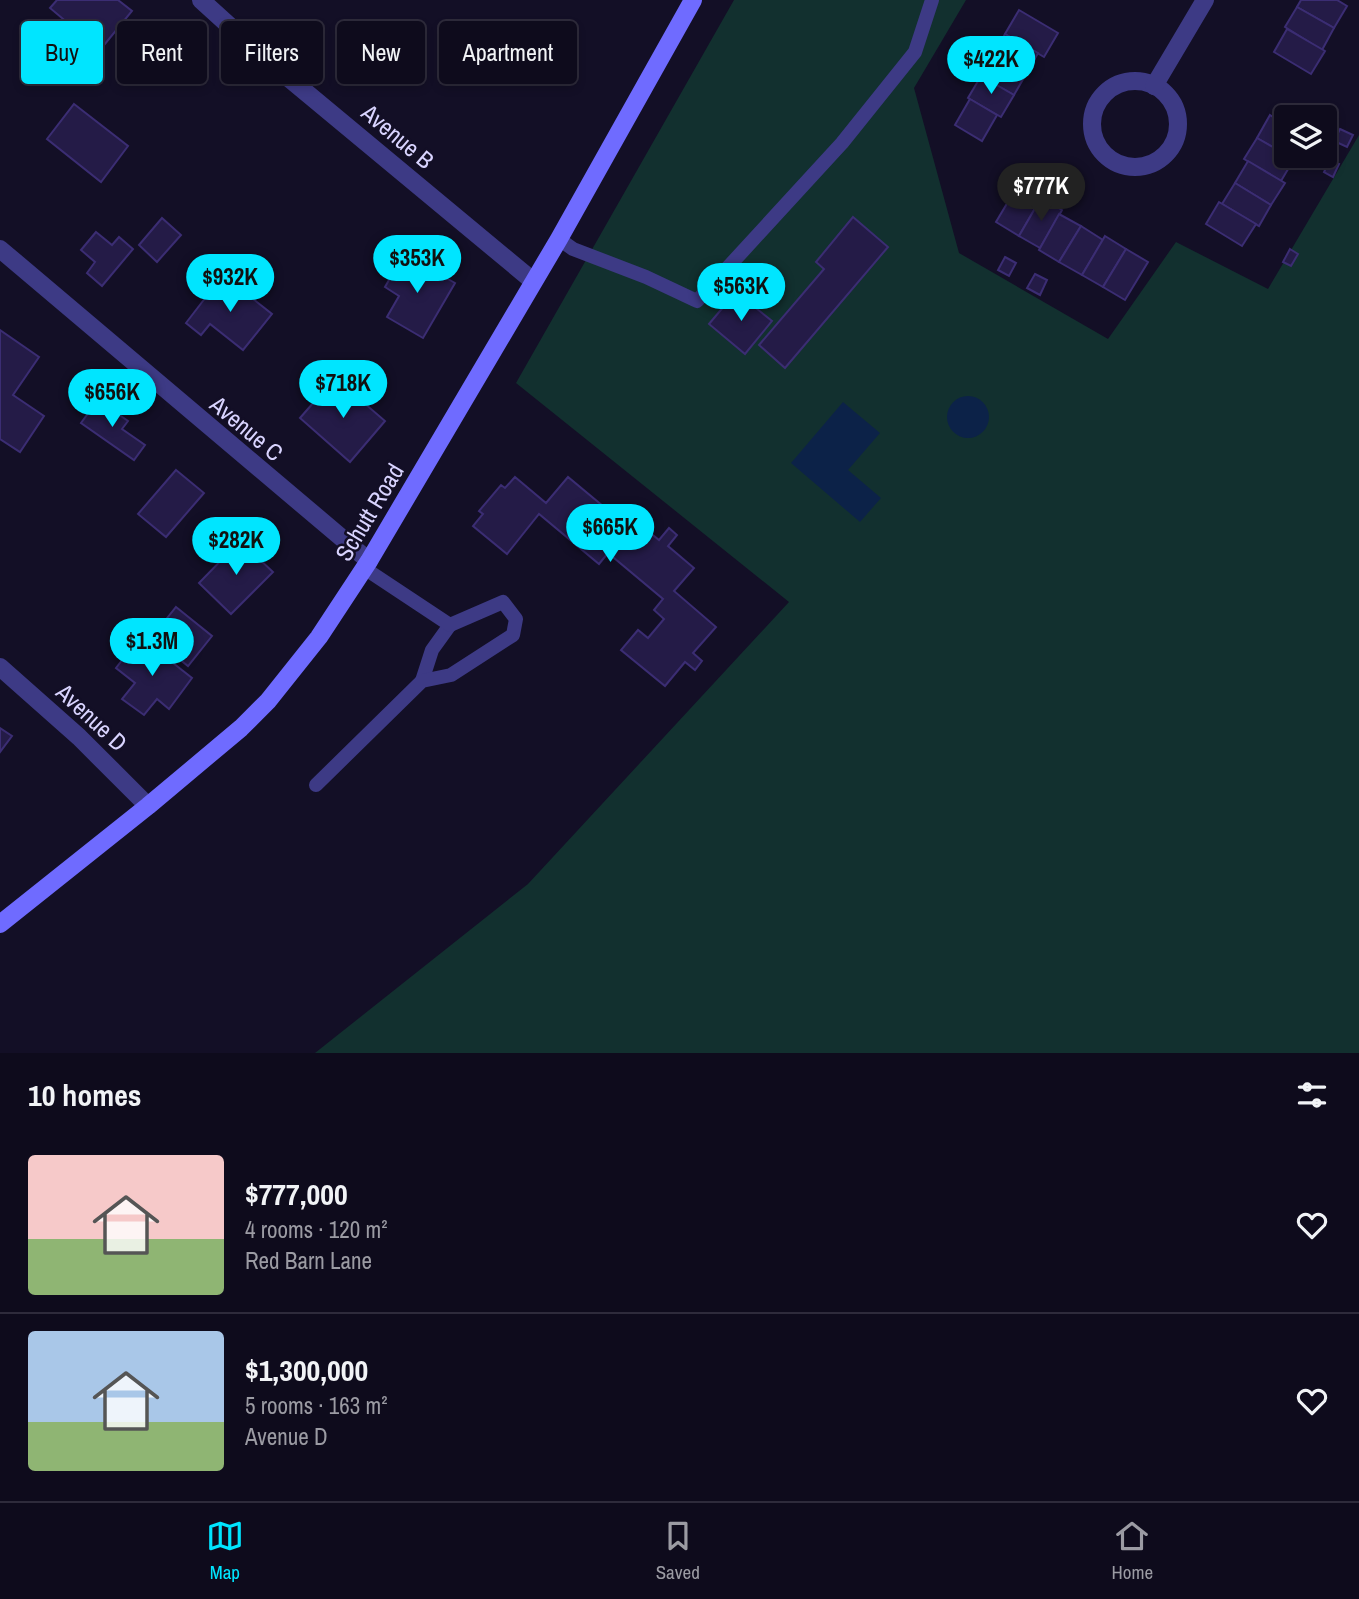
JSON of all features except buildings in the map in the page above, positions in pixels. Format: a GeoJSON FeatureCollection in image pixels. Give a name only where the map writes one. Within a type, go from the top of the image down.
{"type":"FeatureCollection","features":[{"type":"Feature","properties":{"kind":"street","name":"Avenue B"},"geometry":{"type":"LineString","coordinates":[[201,0],[267,60],[533,281]]}},
{"type":"Feature","properties":{"kind":"street","name":"Schutt Road"},"geometry":{"type":"LineString","coordinates":[[0,924],[230,737],[268,701],[319,638],[366,565],[559,239],[693,0]]}},
{"type":"Feature","properties":{"kind":"street"},"geometry":{"type":"LineString","coordinates":[[1154,86],[1205,0]]}},
{"type":"Feature","properties":{"kind":"street"},"geometry":{"type":"LineString","coordinates":[[1130,82],[1154,86],[1172,102],[1178,126],[1176,138],[1162,158],[1152,164],[1140,167],[1116,163],[1106,156],[1093,135],[1092,123],[1100,100],[1118,85],[1130,82]]}},
{"type":"Feature","properties":{"kind":"street","name":"Avenue C"},"geometry":{"type":"LineString","coordinates":[[0,249],[366,565]]}},
{"type":"Feature","properties":{"kind":"street","name":"Avenue D"},"geometry":{"type":"LineString","coordinates":[[0,667],[79,737],[148,806]]}},
{"type":"Feature","properties":{"kind":"lane"},"geometry":{"type":"LineString","coordinates":[[559,239],[573,249],[646,277],[696,301],[842,143],[915,52],[932,0]]}},
{"type":"Feature","properties":{"kind":"lane"},"geometry":{"type":"LineString","coordinates":[[366,565],[450,625]]}},
{"type":"Feature","properties":{"kind":"lane"},"geometry":{"type":"LineString","coordinates":[[316,785],[422,681],[432,650],[450,625],[503,602],[516,619],[513,635],[452,675],[422,681]]}},
{"type":"Feature","properties":{"kind":"green space"},"geometry":{"type":"Polygon","coordinates":[[[734,0],[966,0],[914,88],[959,253],[1108,339],[1176,242],[1268,289],[1359,135],[1359,1053],[315,1053],[528,884],[789,602],[516,383],[734,0]]]}},
{"type":"Feature","properties":{"kind":"water"},"geometry":{"type":"Polygon","coordinates":[[[968,396],[983,402],[989,417],[983,432],[968,438],[953,432],[947,417],[953,402],[968,396]]]}},
{"type":"Feature","properties":{"kind":"water"},"geometry":{"type":"Polygon","coordinates":[[[843,402],[880,433],[848,470],[881,498],[860,522],[791,463],[843,402]]]}}]}
